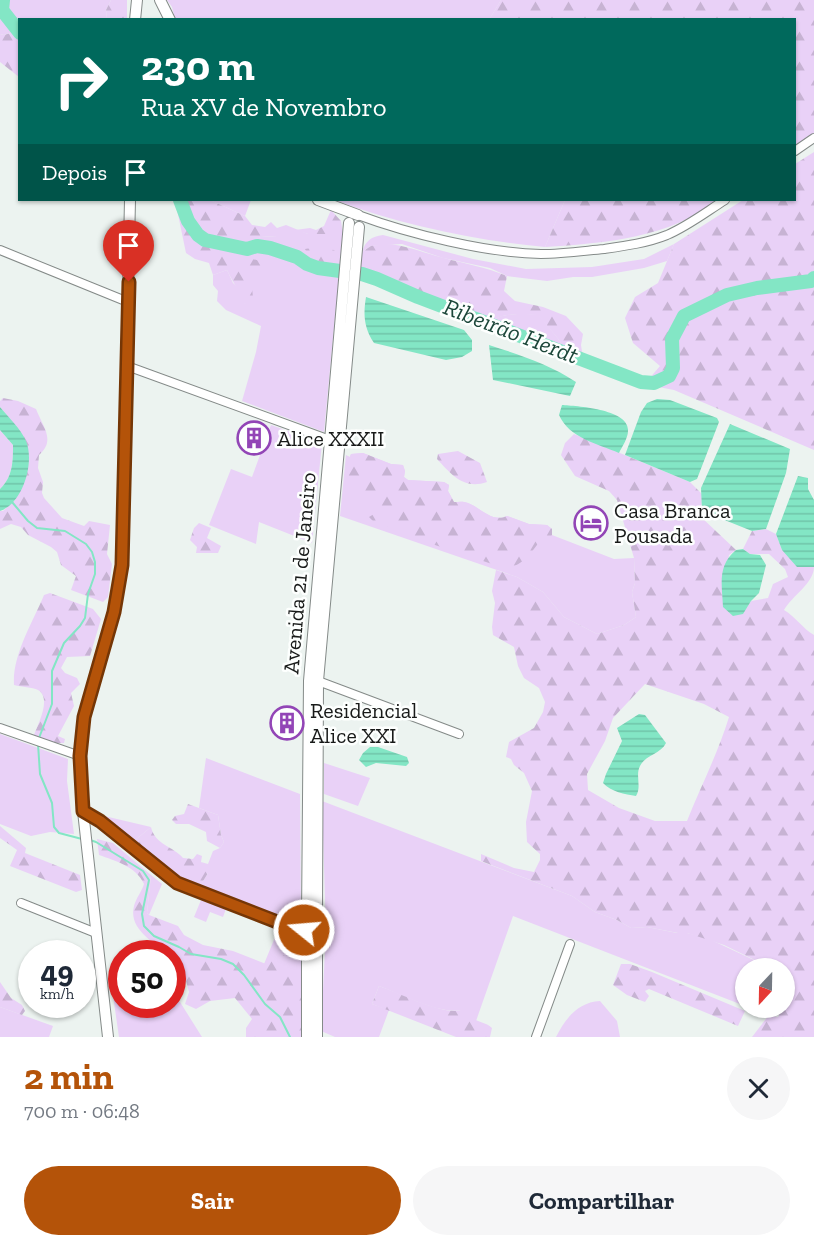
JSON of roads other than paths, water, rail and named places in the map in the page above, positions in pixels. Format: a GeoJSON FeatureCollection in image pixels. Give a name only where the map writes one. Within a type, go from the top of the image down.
{"type":"FeatureCollection","features":[{"type":"Feature","properties":{"kind":"main road"},"geometry":{"type":"LineString","coordinates":[[135,18],[137,0]]}},
{"type":"Feature","properties":{"kind":"main road"},"geometry":{"type":"LineString","coordinates":[[160,0],[169,18]]}},
{"type":"Feature","properties":{"kind":"main road"},"geometry":{"type":"LineString","coordinates":[[108,1037],[83,811],[80,756],[84,717],[121,580],[130,201]]}},
{"type":"Feature","properties":{"kind":"main road"},"geometry":{"type":"LineString","coordinates":[[321,201],[335,206],[355,222]]}},
{"type":"Feature","properties":{"kind":"main road","name":"Avenida 21 de Janeiro"},"geometry":{"type":"LineString","coordinates":[[307,1037],[307,952],[304,933],[307,914],[309,681],[330,440],[355,222]]}},
{"type":"Feature","properties":{"kind":"main road","name":"Avenida 21 de Janeiro"},"geometry":{"type":"LineString","coordinates":[[320,925],[317,901],[318,681],[349,279]]}},
{"type":"Feature","properties":{"kind":"main road"},"geometry":{"type":"LineString","coordinates":[[317,1037],[317,952],[322,940],[324,933],[320,925],[313,923],[304,933],[313,944],[322,940]]}},
{"type":"Feature","properties":{"kind":"street"},"geometry":{"type":"LineString","coordinates":[[796,151],[814,138]]}},
{"type":"Feature","properties":{"kind":"street"},"geometry":{"type":"LineString","coordinates":[[355,222],[380,223],[499,250],[557,254],[618,247],[665,236],[723,201]]}},
{"type":"Feature","properties":{"kind":"street"},"geometry":{"type":"LineString","coordinates":[[0,250],[128,302]]}},
{"type":"Feature","properties":{"kind":"street"},"geometry":{"type":"LineString","coordinates":[[127,366],[330,440]]}},
{"type":"Feature","properties":{"kind":"street"},"geometry":{"type":"LineString","coordinates":[[318,681],[459,734]]}},
{"type":"Feature","properties":{"kind":"street"},"geometry":{"type":"LineString","coordinates":[[0,728],[80,756]]}},
{"type":"Feature","properties":{"kind":"street"},"geometry":{"type":"LineString","coordinates":[[83,811],[100,821],[177,883],[304,933]]}},
{"type":"Feature","properties":{"kind":"street"},"geometry":{"type":"LineString","coordinates":[[21,903],[96,933]]}},
{"type":"Feature","properties":{"kind":"street"},"geometry":{"type":"LineString","coordinates":[[536,1037],[570,944]]}},
{"type":"Feature","properties":{"kind":"waterway","name":"Ribeirão Herdt"},"geometry":{"type":"LineString","coordinates":[[3,0],[2,10],[18,30]]}},
{"type":"Feature","properties":{"kind":"waterway","name":"Ribeirão Herdt"},"geometry":{"type":"LineString","coordinates":[[180,201],[188,221],[198,235],[205,240],[247,249],[257,246],[270,248],[297,257],[318,268],[362,274],[641,382],[654,383],[669,376],[673,368],[672,339],[684,316],[727,295],[757,288],[811,281],[814,278]]}},
{"type":"Feature","properties":{"kind":"waterway"},"geometry":{"type":"LineString","coordinates":[[12,502],[37,528],[65,531],[86,544],[95,562],[95,574],[88,594],[85,618],[64,643],[52,671],[52,704],[39,738]]}},
{"type":"Feature","properties":{"kind":"waterway"},"geometry":{"type":"LineString","coordinates":[[38,744],[40,774],[52,803],[54,827],[59,833],[82,839]]}},
{"type":"Feature","properties":{"kind":"waterway"},"geometry":{"type":"LineString","coordinates":[[90,840],[143,871],[149,880],[142,914],[144,926],[154,936],[191,954],[221,959],[233,964],[265,1004],[280,1017],[290,1037]]}},
{"type":"Feature","properties":{"kind":"place","name":"Alice XXXII"},"geometry":{"type":"Point","coordinates":[254,438]}},
{"type":"Feature","properties":{"kind":"place","name":"Casa Branca Pousada"},"geometry":{"type":"Point","coordinates":[591,523]}},
{"type":"Feature","properties":{"kind":"place","name":"Residencial Alice XXI"},"geometry":{"type":"Point","coordinates":[287,723]}}]}
